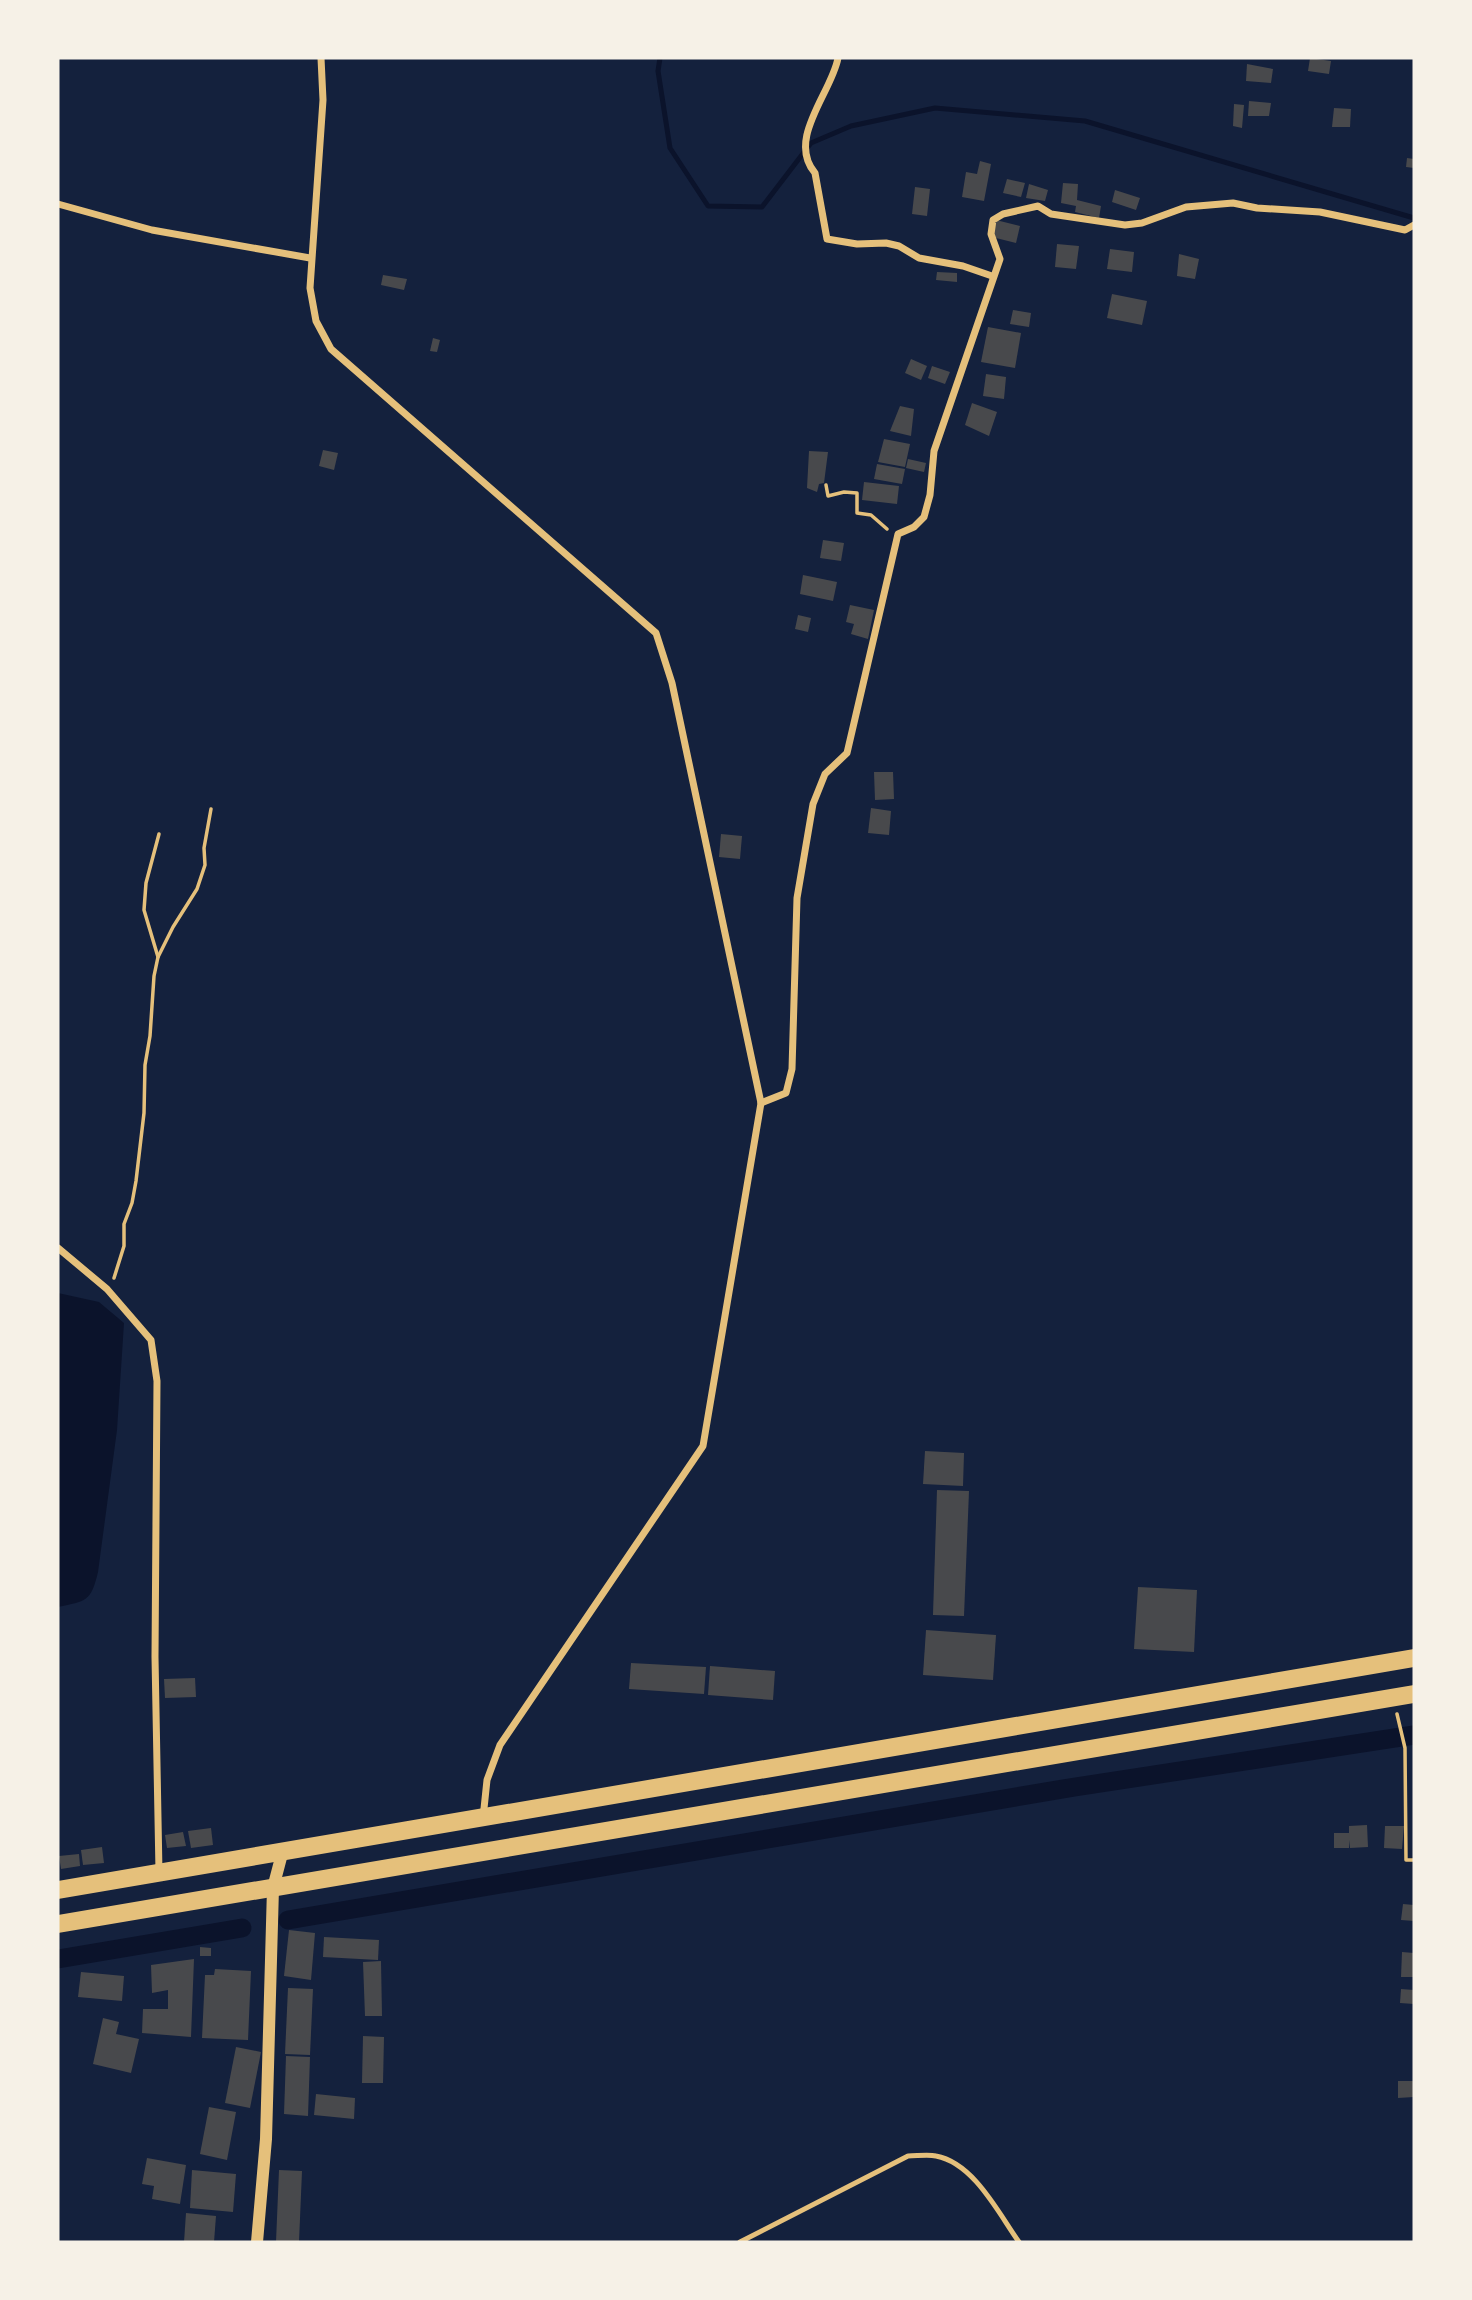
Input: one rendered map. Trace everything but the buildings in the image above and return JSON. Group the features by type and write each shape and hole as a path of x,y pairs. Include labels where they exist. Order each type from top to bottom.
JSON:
{"highway":[{"path":"58,1890 1414,1658"},
{"path":"58,1924 1414,1694"}],"street":[{"path":"321,58 324,100 310,258 310,288 316,321 331,349 656,634 672,683 761,1103 703,1446 500,1745 488,1780 482,1819"},
{"path":"838,58 835,72 810,127 805,151 808,165 815,173 827,239 899,246 919,258 963,266 992,276"},
{"path":"761,1103 786,1093 792,1069 797,898 813,804 825,774 847,753 897,537 924,517 934,451 1000,259 991,234 993,219 1038,206 1051,214 1107,225 1142,223 1186,207 1216,202 1320,212 1405,230 1414,225"},
{"path":"58,204 152,230 310,258"},
{"path":"58,1248 107,1289 151,1340 157,1381 155,1657 159,1872"},
{"path":"257,2242 266,2139 274,1888 283,1850"}],"lane":[{"path":"740,2242 908,2157 936,2156 958,2165 980,2187 1020,2242"}],"path":[{"path":"826,485 828,496 857,493 857,513 871,515 897,537"},
{"path":"107,1289 116,1275 124,1246 124,1224 132,1203 144,1113 145,1065 158,957 197,889 205,865 204,848 211,808"},
{"path":"158,957 144,910 146,883 159,834"},
{"path":"1398,1718 1405,1748 1406,1860 1414,1860"}],"water":[{"path":"58,1293 99,1302 124,1323 117,1430 98,1572 90,1595 81,1601 58,1607"}],"waterway":[{"path":"660,58 658,71 670,148 708,206 762,207 811,143 851,126 935,108 1085,121 1414,218"},
{"path":"288,1920 1075,1787 1414,1735"},
{"path":"58,1959 242,1928"}]}
